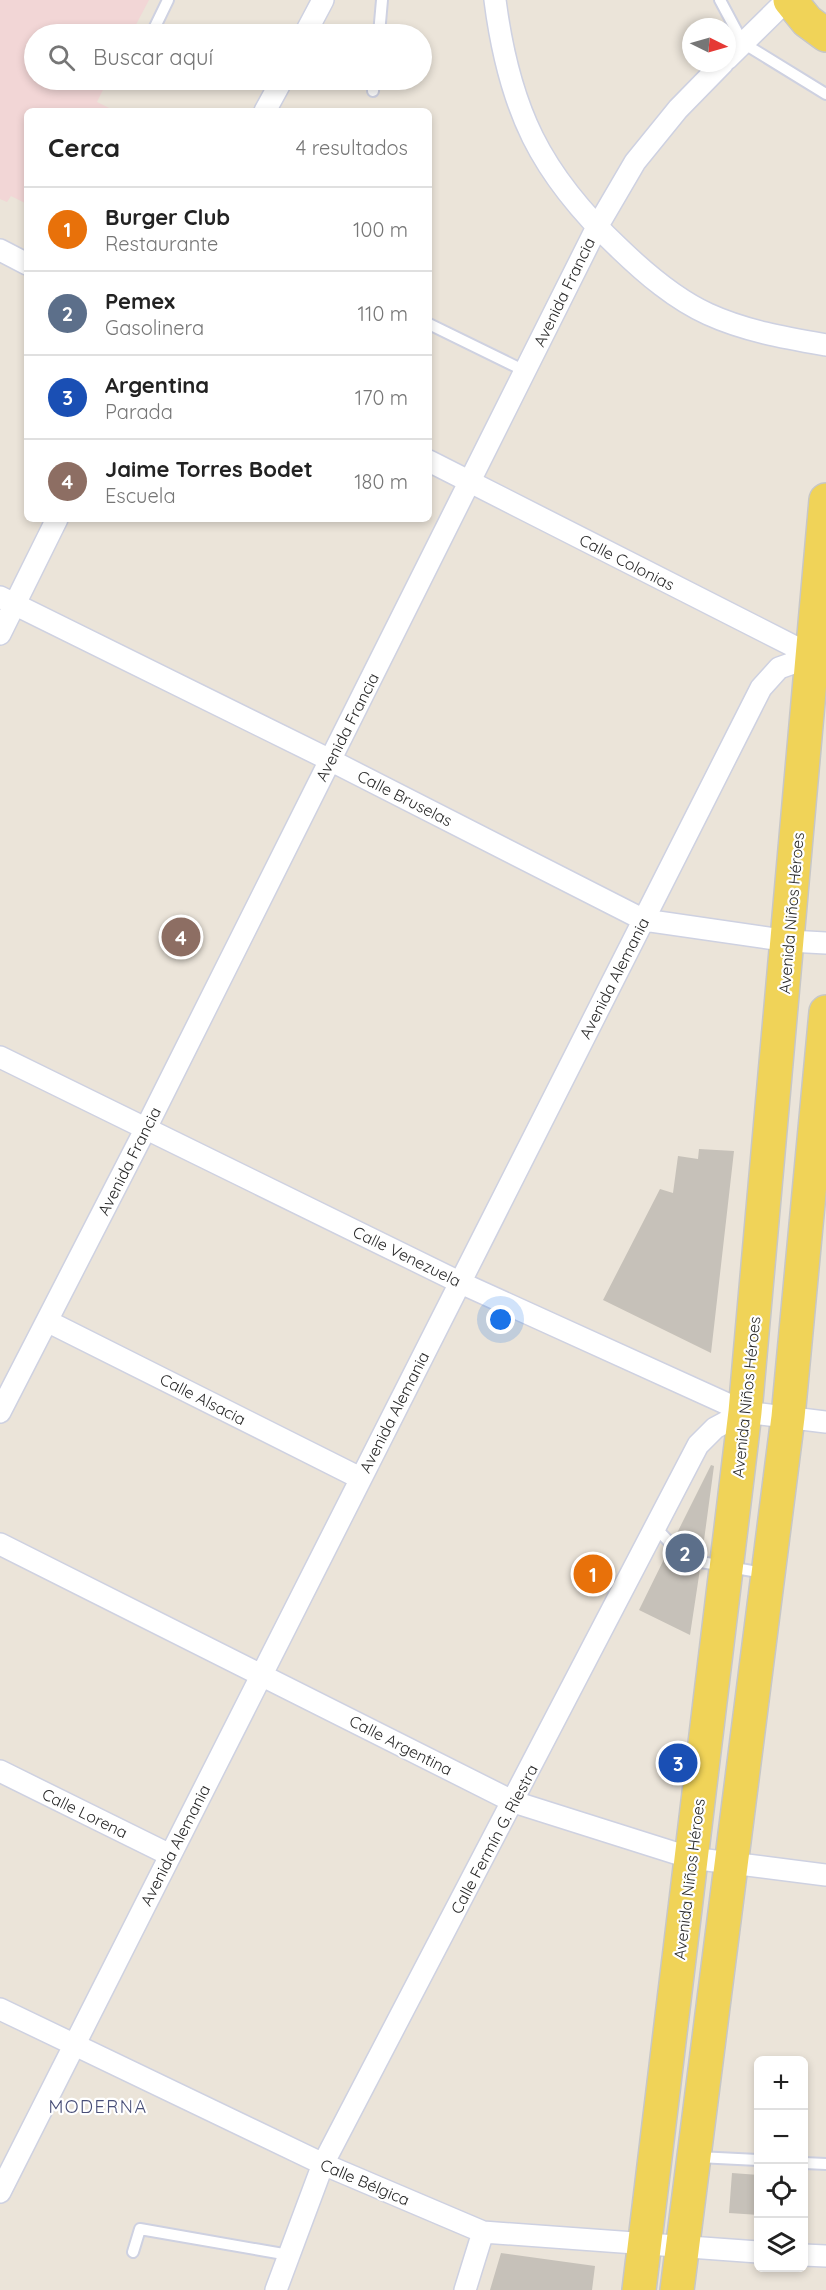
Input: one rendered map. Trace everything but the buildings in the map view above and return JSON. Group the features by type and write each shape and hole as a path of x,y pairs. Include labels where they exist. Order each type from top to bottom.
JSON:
{"main road":[{"path":"788,0 807,21 826,35"},
{"name":"Avenida Niños Héroes","path":"639,2290 691,1858 714,1564 746,1412 789,941 819,657 826,500"},
{"path":"677,2290 788,1417 826,1012"}],"street":[{"path":"310,24 323,0"},
{"path":"495,0 500,40 513,94 535,145 560,186 597,227 667,290 706,313 732,324 783,338 826,345"},
{"path":"736,50 788,0"},
{"name":"Avenida Francia","path":"0,1412 146,1128 597,227 634,162 678,108 714,72"},
{"path":"267,108 277,90"},
{"path":"0,250 24,262"},
{"name":"Calle Colonias","path":"432,462 819,657"},
{"path":"0,634 7,601 55,522"},
{"name":"Calle Bruselas","path":"7,601 330,760 644,920 789,941 826,943"},
{"name":"Avenida Alemania","path":"0,2192 761,688 779,668 819,657"},
{"name":"Calle Venezuela","path":"0,1057 461,1283 746,1412 826,1422"},
{"name":"Calle Alsacia","path":"47,1321 360,1478"},
{"name":"Calle Fermín G. Riestra","path":"276,2290 322,2164 514,1802 698,1445 715,1428 746,1412"},
{"name":"Calle Argentina","path":"0,1544 514,1802 691,1858 826,1875"},
{"name":"Calle Lorena","path":"0,1771 170,1855"},
{"name":"Calle Bélgica","path":"0,2009 322,2164 483,2232 754,2252"},
{"path":"465,2290 483,2232"},
{"path":"808,2255 826,2256"}],"lane":[{"path":"156,24 168,0"},
{"path":"380,24 382,0"},
{"path":"720,0 743,43 826,94"},
{"path":"432,325 525,371"},
{"path":"656,1528 672,1545"},
{"path":"714,1564 767,1573"},
{"path":"695,2157 754,2160"},
{"path":"808,2163 826,2164"},
{"path":"133,2252 141,2229 289,2255"}],"shaded area":[{"path":"0,0 149,0 136,24 24,24 24,90 103,90 97,102 109,108 24,108 24,202 11,196 7,202 0,199"}],"place":[{"name":"Jaime Torres Bodet","path":"181,937"},
{"name":"Pemex","path":"685,1553"},
{"name":"Burger Club","path":"593,1574"},
{"name":"Argentina","path":"678,1763"}],"district":[{"name":"MODERNA","path":"98,2106"}]}
